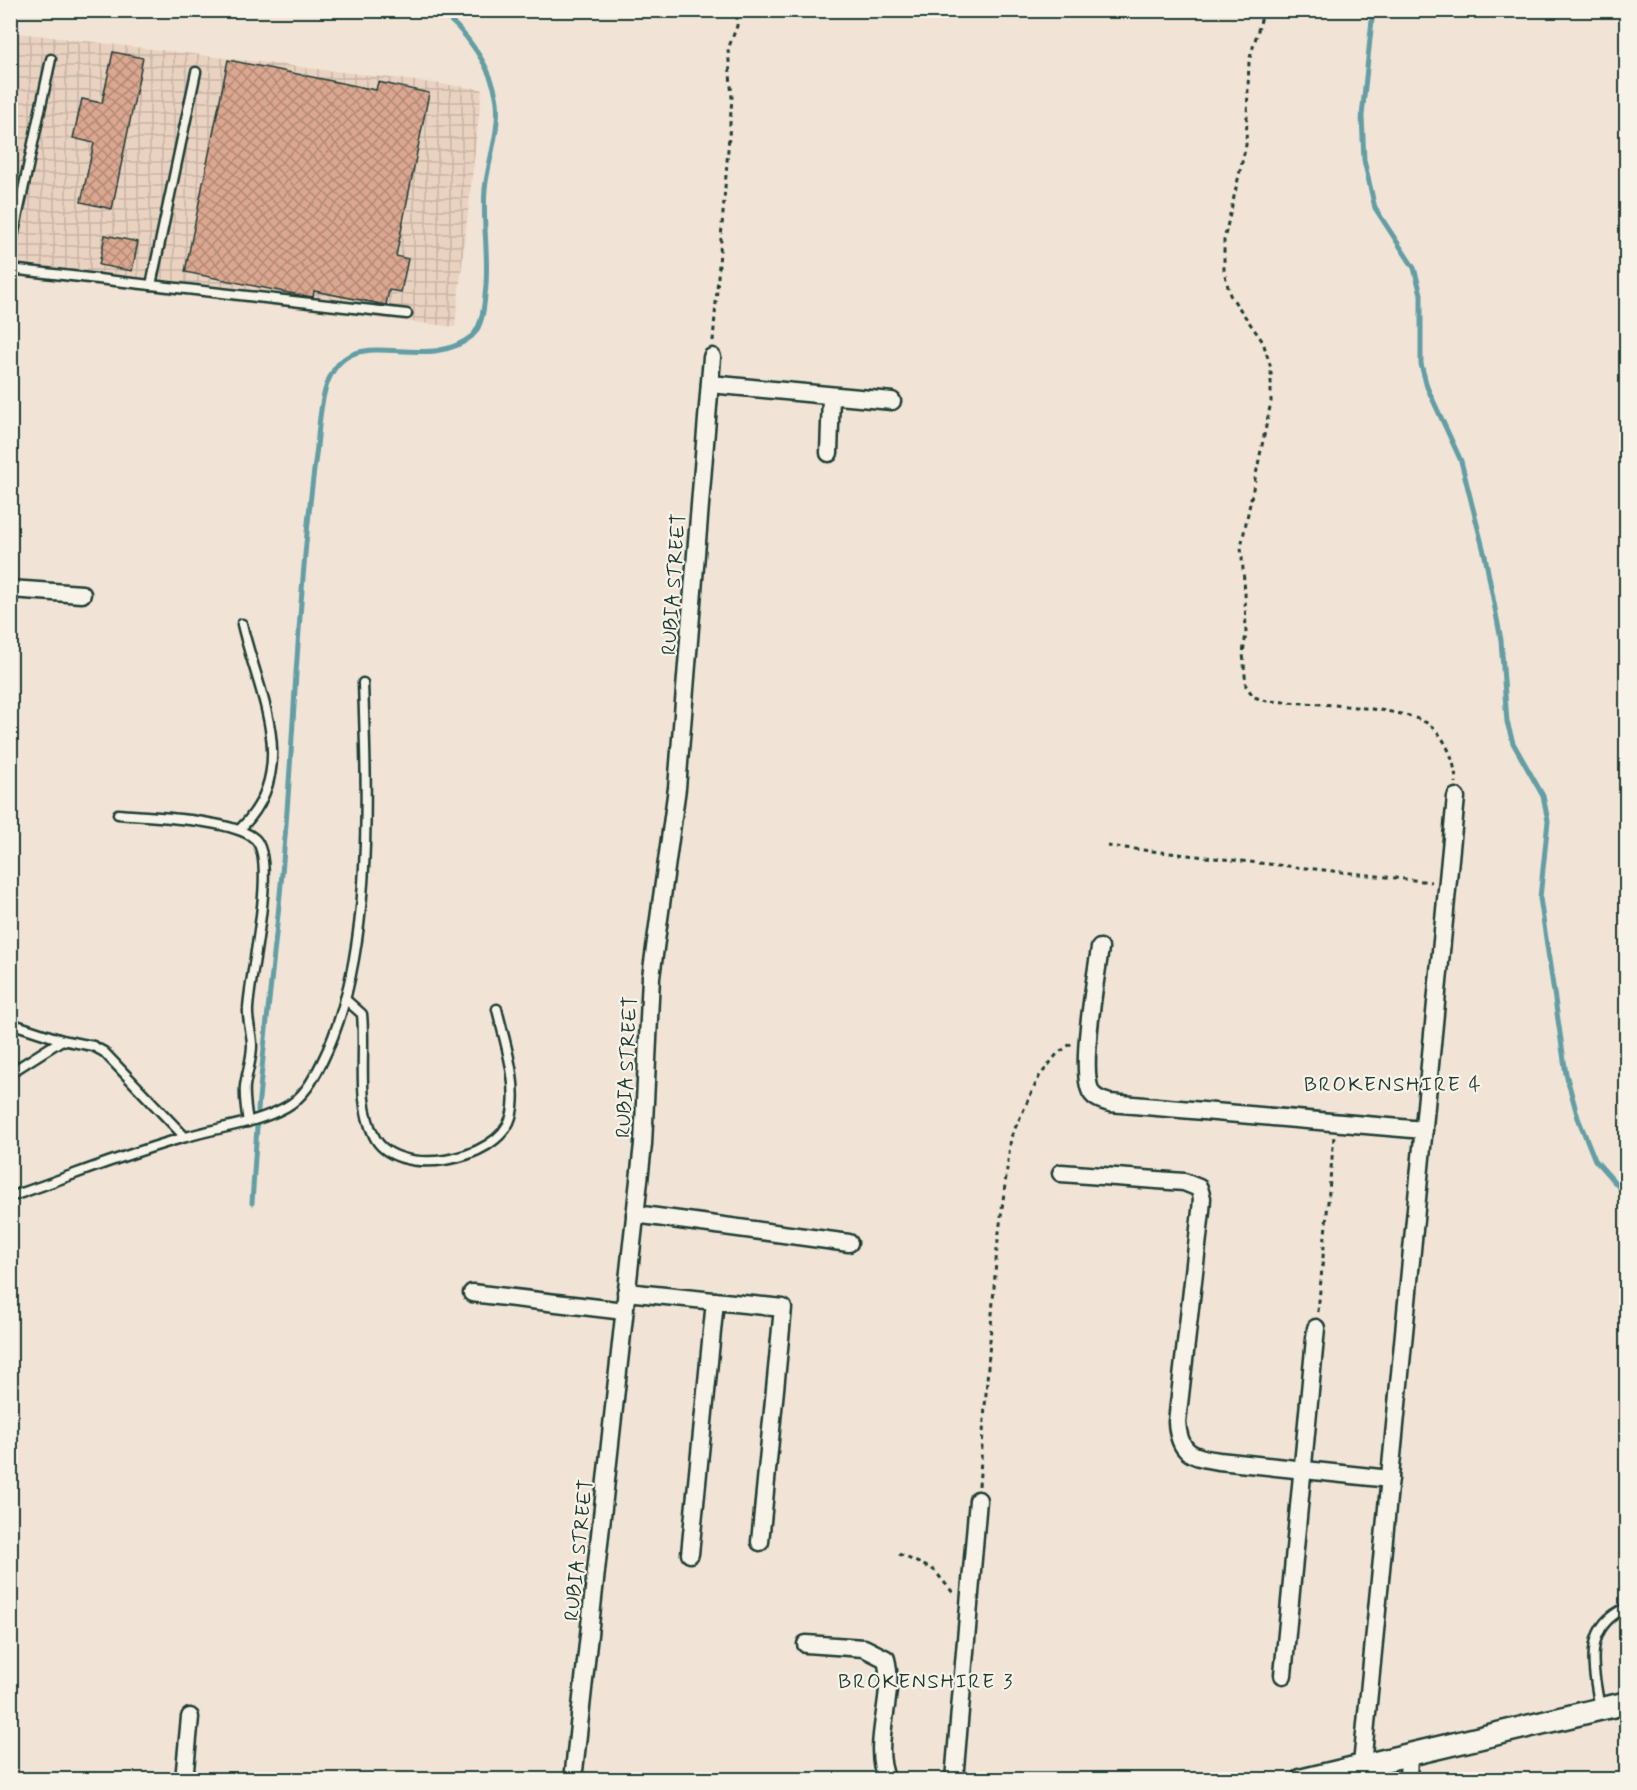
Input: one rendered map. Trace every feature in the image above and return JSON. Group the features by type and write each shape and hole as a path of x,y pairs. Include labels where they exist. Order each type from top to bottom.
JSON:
{"street":[{"name":"RUBIA STREET","path":"573,1779 647,1093 651,977 677,788 712,357"},
{"path":"710,384 892,401"},
{"path":"829,453 831,396"},
{"path":"10,589 82,594"},
{"path":"1362,1765 1456,796"},
{"path":"1100,948 1090,1030 1087,1081 1092,1094 1099,1100 1110,1103 1424,1130"},
{"path":"1061,1173 1184,1182 1199,1188 1202,1198 1201,1211 1177,1422 1178,1439 1187,1451 1199,1458 1390,1479"},
{"path":"635,1214 849,1243"},
{"path":"626,1292 783,1308 760,1542"},
{"path":"472,1293 624,1311"},
{"path":"690,1554 715,1301"},
{"path":"1282,1675 1316,1328"},
{"path":"954,1779 978,1500"},
{"path":"806,1644 864,1648 886,1659 888,1683 882,1761 887,1779"},
{"path":"1302,1779 1626,1703"},
{"path":"184,1779 190,1717"},
{"path":"1408,1779 1409,1754"}],"lane":[{"path":"10,251 51,58"},
{"path":"152,285 196,72"},
{"path":"10,269 407,314"},
{"path":"240,829 262,804 269,783 273,752 271,720 251,664 242,624"},
{"path":"10,1197 185,1137 248,1122 287,1107 311,1084 335,1036 345,999 358,930 366,808 363,683"},
{"path":"118,814 240,829 256,840 262,854 258,944 248,1011 252,1045 245,1088 248,1122"},
{"path":"345,999 362,1014 367,1117 370,1128 374,1138 387,1152 402,1159 433,1160 471,1154 496,1142 511,1117 513,1081 497,1009"},
{"path":"10,1023 62,1040 93,1046 104,1052 185,1137"},
{"path":"10,1073 62,1040"},
{"path":"1600,1709 1593,1651 1597,1634 1608,1618 1626,1608"}],"path":[{"path":"712,357 732,98 728,49 737,27 737,10"},
{"path":"1264,10 1249,61 1246,145 1224,240 1224,271 1230,295 1263,342 1271,368 1271,402 1241,547 1245,592 1246,634 1243,653 1246,686 1254,697 1267,701 1391,713 1415,718 1430,725 1450,754 1456,777 1456,796"},
{"path":"1107,846 1448,884"},
{"path":"978,1500 997,1248 1011,1137 1025,1103 1045,1069 1057,1054 1090,1030"},
{"path":"1316,1328 1336,1123"},
{"path":"898,1554 934,1570 949,1584 968,1618"}],"shaded area":[{"path":"11,32 482,89 455,327 11,276"}],"building":[{"path":"113,52 143,58 112,209 81,202 94,143 73,138 82,99 102,103"},
{"path":"228,60 376,90 378,82 429,93 396,256 408,259 401,292 389,290 386,305 314,291 313,297 299,295 185,272"},
{"path":"105,235 138,242 132,271 99,265"}],"waterway":[{"path":"258,1110 284,848 307,537 319,421 326,387 337,366 351,355 369,350 431,351 452,347 472,336 483,311 487,269 485,189 495,135 497,102 490,76 476,50 458,27 437,10"},
{"path":"1373,10 1362,116 1364,160 1375,208 1414,268 1421,294 1421,364 1427,387 1461,461 1485,556 1501,640 1507,722 1513,743 1543,796 1548,821 1540,898 1566,1074 1578,1118 1595,1160 1626,1195"},
{"path":"252,1203 257,1127"}],"district":[{"name":"BROKENSHIRE 4","path":"1393,1084"},
{"name":"BROKENSHIRE 3","path":"926,1681"}]}
